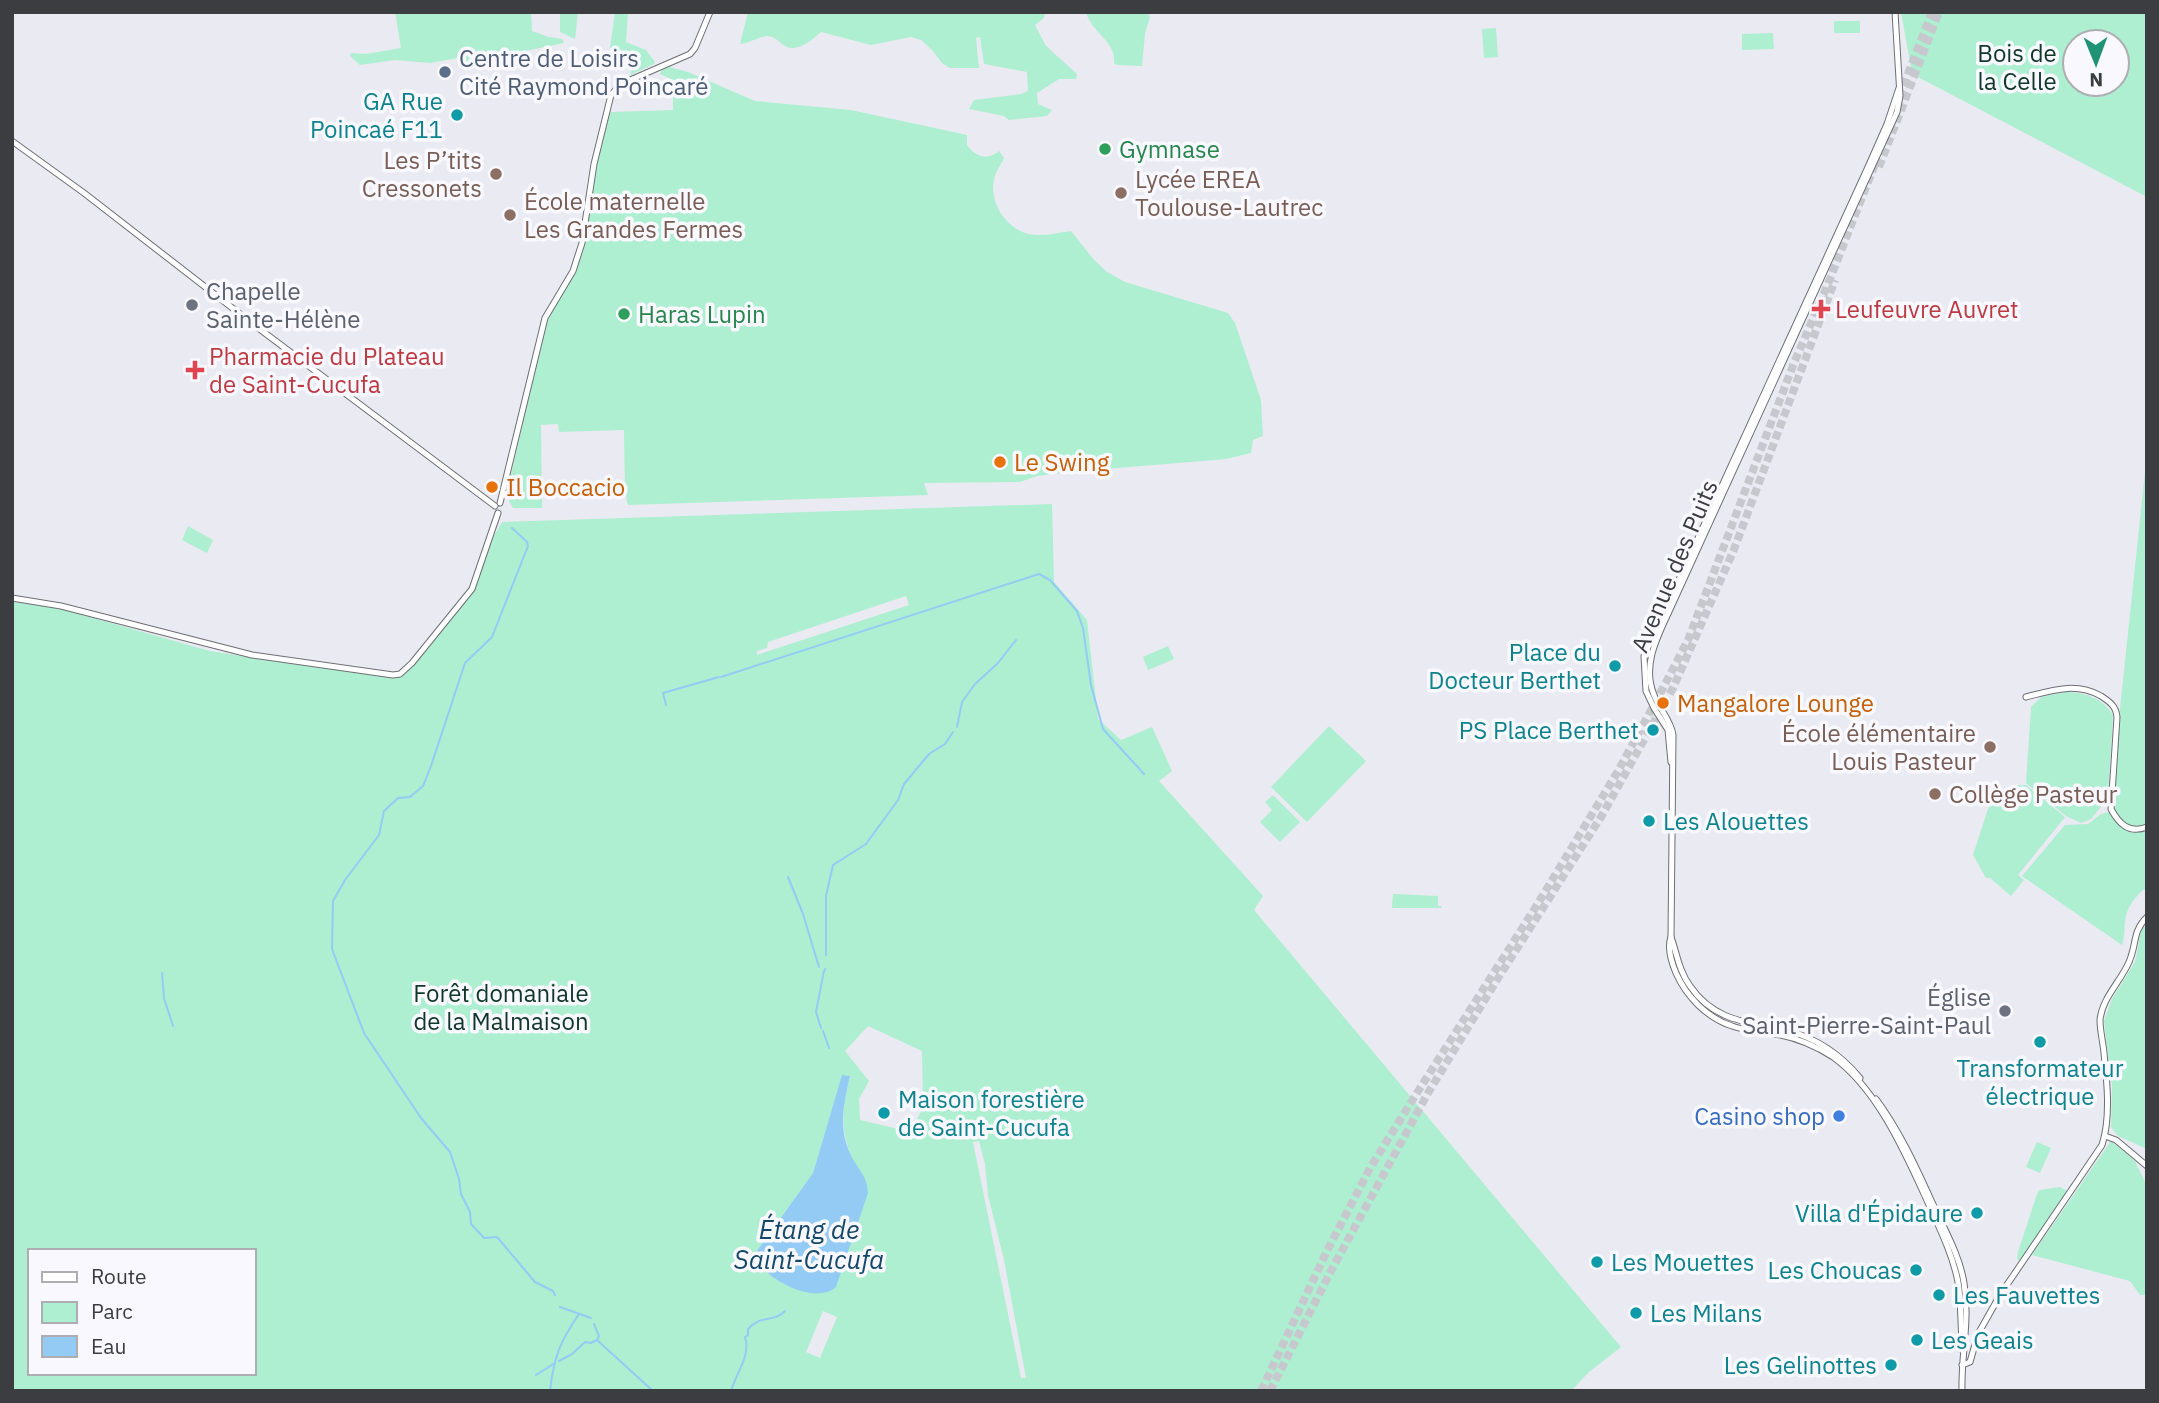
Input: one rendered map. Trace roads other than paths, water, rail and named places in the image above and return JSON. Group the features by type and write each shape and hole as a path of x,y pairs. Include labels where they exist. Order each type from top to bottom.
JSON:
{"street":[{"path":"12,598 61,606 252,655 400,674 472,589 498,507 545,318 573,271 582,243 594,164 610,98 615,88 690,54 710,12"},
{"name":"Avenue des Puits","path":"1895,12 1900,96 1897,112 1644,656 1644,674 1648,696 1668,730 1672,768 1671,937 1676,959 1688,984 1707,1005 1737,1021 1789,1031 1825,1046 1848,1064 1883,1108 1930,1195 1959,1264 1966,1305 1962,1391"},
{"path":"12,141 505,510"},
{"path":"2026,697 2055,689 2080,688 2111,703 2116,709 2117,717 2111,809 2120,823 2127,828 2137,830 2147,827"},
{"path":"1962,1365 1970,1362 1978,1334 2000,1295 2102,1145 2105,1136 2107,1087 2100,1020 2108,998 2127,966 2137,929 2147,917"},
{"path":"2105,1136 2116,1140 2147,1167"}],"water":[{"name":"Étang de Saint-Cucufa","path":"842,1075 850,1076 844,1105 844,1134 850,1153 864,1176 868,1193 836,1287 827,1292 803,1292 778,1281 759,1264 754,1255 813,1173"}],"waterway":[{"path":"512,528 528,546 492,637 465,663 423,786 410,797 398,798 384,811 379,835 345,880 333,901 332,949 364,1033 421,1118 450,1152 461,1194 470,1212 471,1224 484,1238 497,1237 535,1282 553,1291 555,1295"},
{"path":"721,677 1039,574 1050,580 1077,611 1083,628 1091,685 1103,729 1144,774"},
{"path":"957,727 962,702 1016,640"},
{"path":"666,705 663,693 719,677"},
{"path":"826,955 826,896 833,865 866,844 898,800 904,784 929,754 945,744 953,732"},
{"path":"788,877 803,914 819,967"},
{"path":"823,974 825,969"},
{"path":"162,973 164,998 173,1026"},
{"path":"821,1028 816,1012 823,976"},
{"path":"823,1031 829,1048"},
{"path":"560,1307 591,1318"},
{"path":"731,1391 745,1358 745,1337 748,1335 748,1329 753,1324 781,1315 785,1311"},
{"path":"550,1391 559,1350 579,1314"},
{"path":"594,1324 599,1336 597,1340 653,1391"},
{"path":"559,1361 585,1342 597,1340"},
{"path":"536,1375 555,1363"}],"tunnel":[{"path":"1899,97 1932,12"},
{"path":"1879,167 1939,12"},
{"path":"1261,1391 1326,1253 1370,1168 1537,905 1618,771 1688,640 1794,363 1877,159"},
{"path":"1270,1391 1332,1269 1428,1093 1601,817 1673,688 1733,552 1835,280"}],"place":[{"name":"Centre de Loisirs Cité Raymond Poincaré","path":"445,72"},
{"name":"GA Rue Poincaé F11","path":"457,115"},
{"name":"Gymnase","path":"1105,149"},
{"name":"Les P’tits Cressonets","path":"496,174"},
{"name":"Lycée EREA Toulouse-Lautrec","path":"1121,193"},
{"name":"École maternelle Les Grandes Fermes","path":"510,215"},
{"name":"Chapelle Sainte-Hélène","path":"192,305"},
{"name":"Leufeuvre Auvret","path":"1821,309"},
{"name":"Haras Lupin","path":"624,314"},
{"name":"Pharmacie du Plateau de Saint-Cucufa","path":"195,370"},
{"name":"Le Swing","path":"1000,462"},
{"name":"Il Boccacio","path":"492,487"},
{"name":"Place du Docteur Berthet","path":"1615,666"},
{"name":"Mangalore Lounge","path":"1663,703"},
{"name":"PS Place Berthet","path":"1653,730"},
{"name":"École élémentaire Louis Pasteur","path":"1990,747"},
{"name":"Collège Pasteur","path":"1935,794"},
{"name":"Les Alouettes","path":"1649,821"},
{"name":"Église Saint-Pierre-Saint-Paul","path":"2005,1011"},
{"name":"Transformateur électrique","path":"2040,1042"},
{"name":"Maison forestière de Saint-Cucufa","path":"884,1113"},
{"name":"Casino shop","path":"1839,1116"},
{"name":"Villa d'Épidaure","path":"1977,1213"},
{"name":"Les Mouettes","path":"1597,1262"},
{"name":"Les Choucas","path":"1916,1270"},
{"name":"Les Fauvettes","path":"1939,1295"},
{"name":"Les Milans","path":"1636,1313"},
{"name":"Les Geais","path":"1917,1340"},
{"name":"Les Gelinottes","path":"1891,1365"}],"park label":[{"name":"Bois de la Celle","path":"2017,67"},
{"name":"Forêt domaniale de la Malmaison","path":"501,1007"}]}
